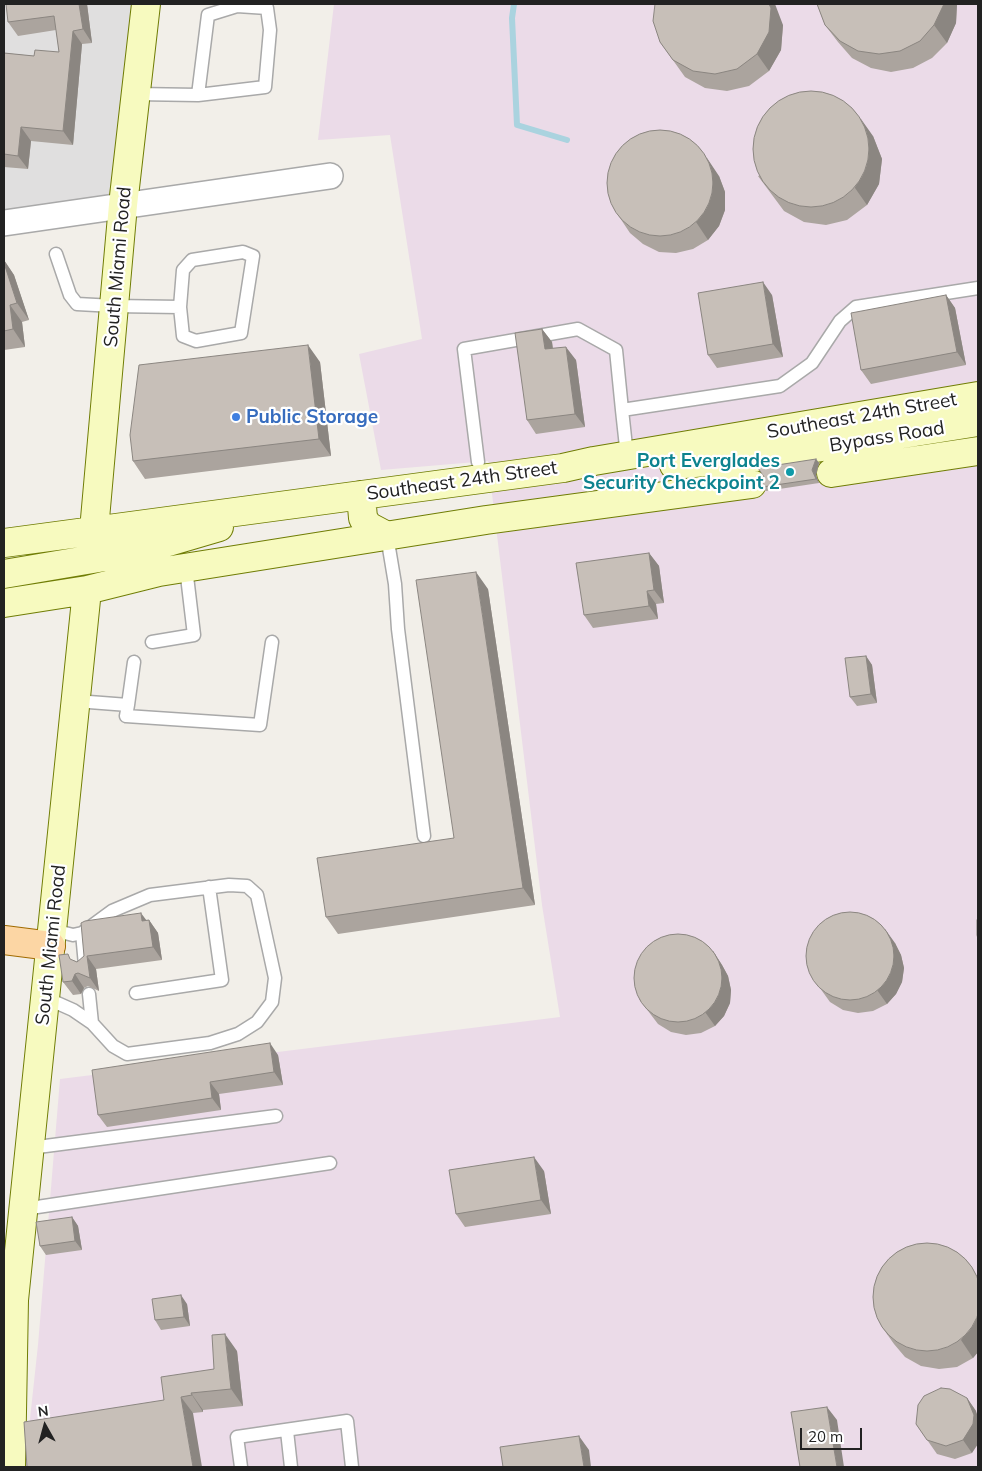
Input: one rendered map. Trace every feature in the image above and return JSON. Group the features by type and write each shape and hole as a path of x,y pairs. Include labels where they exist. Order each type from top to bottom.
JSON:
{"main road":[{"path":"4,940 52,938"}],"street":[{"name":"South Miami Road","path":"94,530 123,206 146,4"},
{"path":"4,223 330,176"},
{"name":"Southeast 24th Street","path":"842,452 978,396"},
{"name":"Bypass Road","path":"563,468 635,469 766,456 842,452 978,422"},
{"name":"Southeast 24th Street","path":"4,544 94,530 563,468 626,445 842,452 978,451"},
{"name":"Bypass Road","path":"486,520 766,456"},
{"path":"4,603 87,590 159,572 486,520 752,484"},
{"path":"361,495 363,518 368,526 387,536"},
{"path":"4,574 134,552 302,503"},
{"name":"South Miami Road","path":"11,1467 14,1300 87,590"},
{"name":"South Miami Road","path":"4,1326 14,1300"}],"lane":[{"path":"136,94 198,95 265,87 270,30 267,8 237,6 208,15 198,95"},
{"path":"243,252 253,256 241,333 196,342 183,336 180,307 183,270 192,260 243,252"},
{"path":"56,254 70,295 77,304 180,307"},
{"path":"622,410 780,386 812,364 840,321 856,307 978,288"},
{"path":"478,462 463,352 467,348 578,329 616,350 626,445"},
{"path":"387,536 395,584 398,629 424,836"},
{"path":"152,642 194,635 186,568"},
{"path":"134,662 126,716 260,725 272,642"},
{"path":"76,702 128,705"},
{"path":"46,998 73,1010 92,1023 113,1046 127,1054 210,1043 238,1034 257,1022 272,1002 275,978 257,896 247,886 229,884 150,895 112,911 82,933 52,938"},
{"path":"136,993 222,980 208,887"},
{"path":"82,933 86,967"},
{"path":"89,994 92,1023"},
{"path":"30,1148 69,1145 276,1116"},
{"path":"24,1209 330,1162"},
{"path":"241,1467 237,1437 347,1421 352,1467"},
{"path":"287,1430 292,1467"}],"shaded area":[{"path":"4,4 143,4 119,202 4,217"},
{"path":"334,4 978,4 978,1467 26,1467 60,1079 560,1017 542,905 488,461 381,470 359,354 422,339 390,135 318,140"}],"building":[{"path":"6,4 79,4 83,29 73,31 63,131 21,127 18,156 4,154 4,53 34,56 35,50 59,52 54,16 8,22"},
{"path":"655,4 769,4 771,8 769,32 757,54 737,69 715,74 693,71 673,60 660,42 653,21"},
{"path":"817,4 944,4 934,25 920,41 900,51 879,54 858,51 840,41 825,25"},
{"path":"811,91 833,95 852,108 865,127 869,149 865,171 852,190 833,203 811,207 789,203 770,190 757,171 753,149 757,127 770,108 789,95"},
{"path":"660,130 680,134 697,146 709,163 713,183 709,203 697,220 680,232 660,236 640,232 623,220 611,203 607,183 611,163 623,146 640,134"},
{"path":"4,263 17,303 10,305 13,329 4,331"},
{"path":"763,282 773,344 708,355 698,293"},
{"path":"946,295 957,352 861,370 851,313"},
{"path":"542,329 545,349 566,347 575,414 527,420 515,333"},
{"name":"Public Storage","path":"308,345 319,439 133,461 130,435 139,365"},
{"path":"816,459 812,470 816,479 762,487 764,477 758,468"},
{"path":"649,553 654,590 647,591 649,606 584,615 576,563"},
{"path":"476,572 523,888 326,917 317,858 454,838 416,580"},
{"path":"866,656 871,694 850,697 845,658"},
{"path":"850,912 867,916 881,925 890,939 894,956 890,973 881,987 867,996 850,1000 833,996 819,987 810,973 806,956 810,939 819,925 833,916"},
{"path":"141,913 142,921 149,920 153,947 87,956 90,978 78,973 75,974 72,981 63,982 59,955 68,954 70,959 77,962 84,956 81,923"},
{"path":"978,918 978,939 977,920"},
{"path":"678,934 695,938 709,947 718,961 722,978 718,995 709,1009 695,1018 678,1022 661,1018 647,1009 638,995 634,978 638,961 647,947 661,938"},
{"path":"270,1043 274,1072 210,1082 212,1098 98,1115 92,1070"},
{"path":"534,1157 541,1200 456,1214 449,1170"},
{"path":"72,1217 75,1241 40,1246 36,1222"},
{"path":"927,1243 948,1247 965,1259 977,1276 981,1297 977,1318 965,1335 948,1347 927,1351 906,1347 889,1335 877,1318 873,1297 877,1276 889,1259 906,1247"},
{"path":"181,1295 184,1317 155,1320 152,1299"},
{"path":"225,1334 231,1389 191,1393 192,1395 181,1397 193,1467 27,1467 24,1422 164,1400 161,1377 214,1369 212,1335"},
{"path":"941,1388 950,1389 967,1398 974,1415 973,1424 963,1440 946,1446 927,1440 916,1424 918,1405 924,1396"},
{"path":"827,1407 837,1467 800,1467 791,1412"},
{"path":"579,1436 584,1467 503,1467 500,1447"}],"waterway":[{"path":"514,4 512,18 517,125 567,140"}],"place":[{"name":"Public Storage","path":"236,417"},
{"name":"Port Everglades Security Checkpoint 2","path":"790,472"}]}
